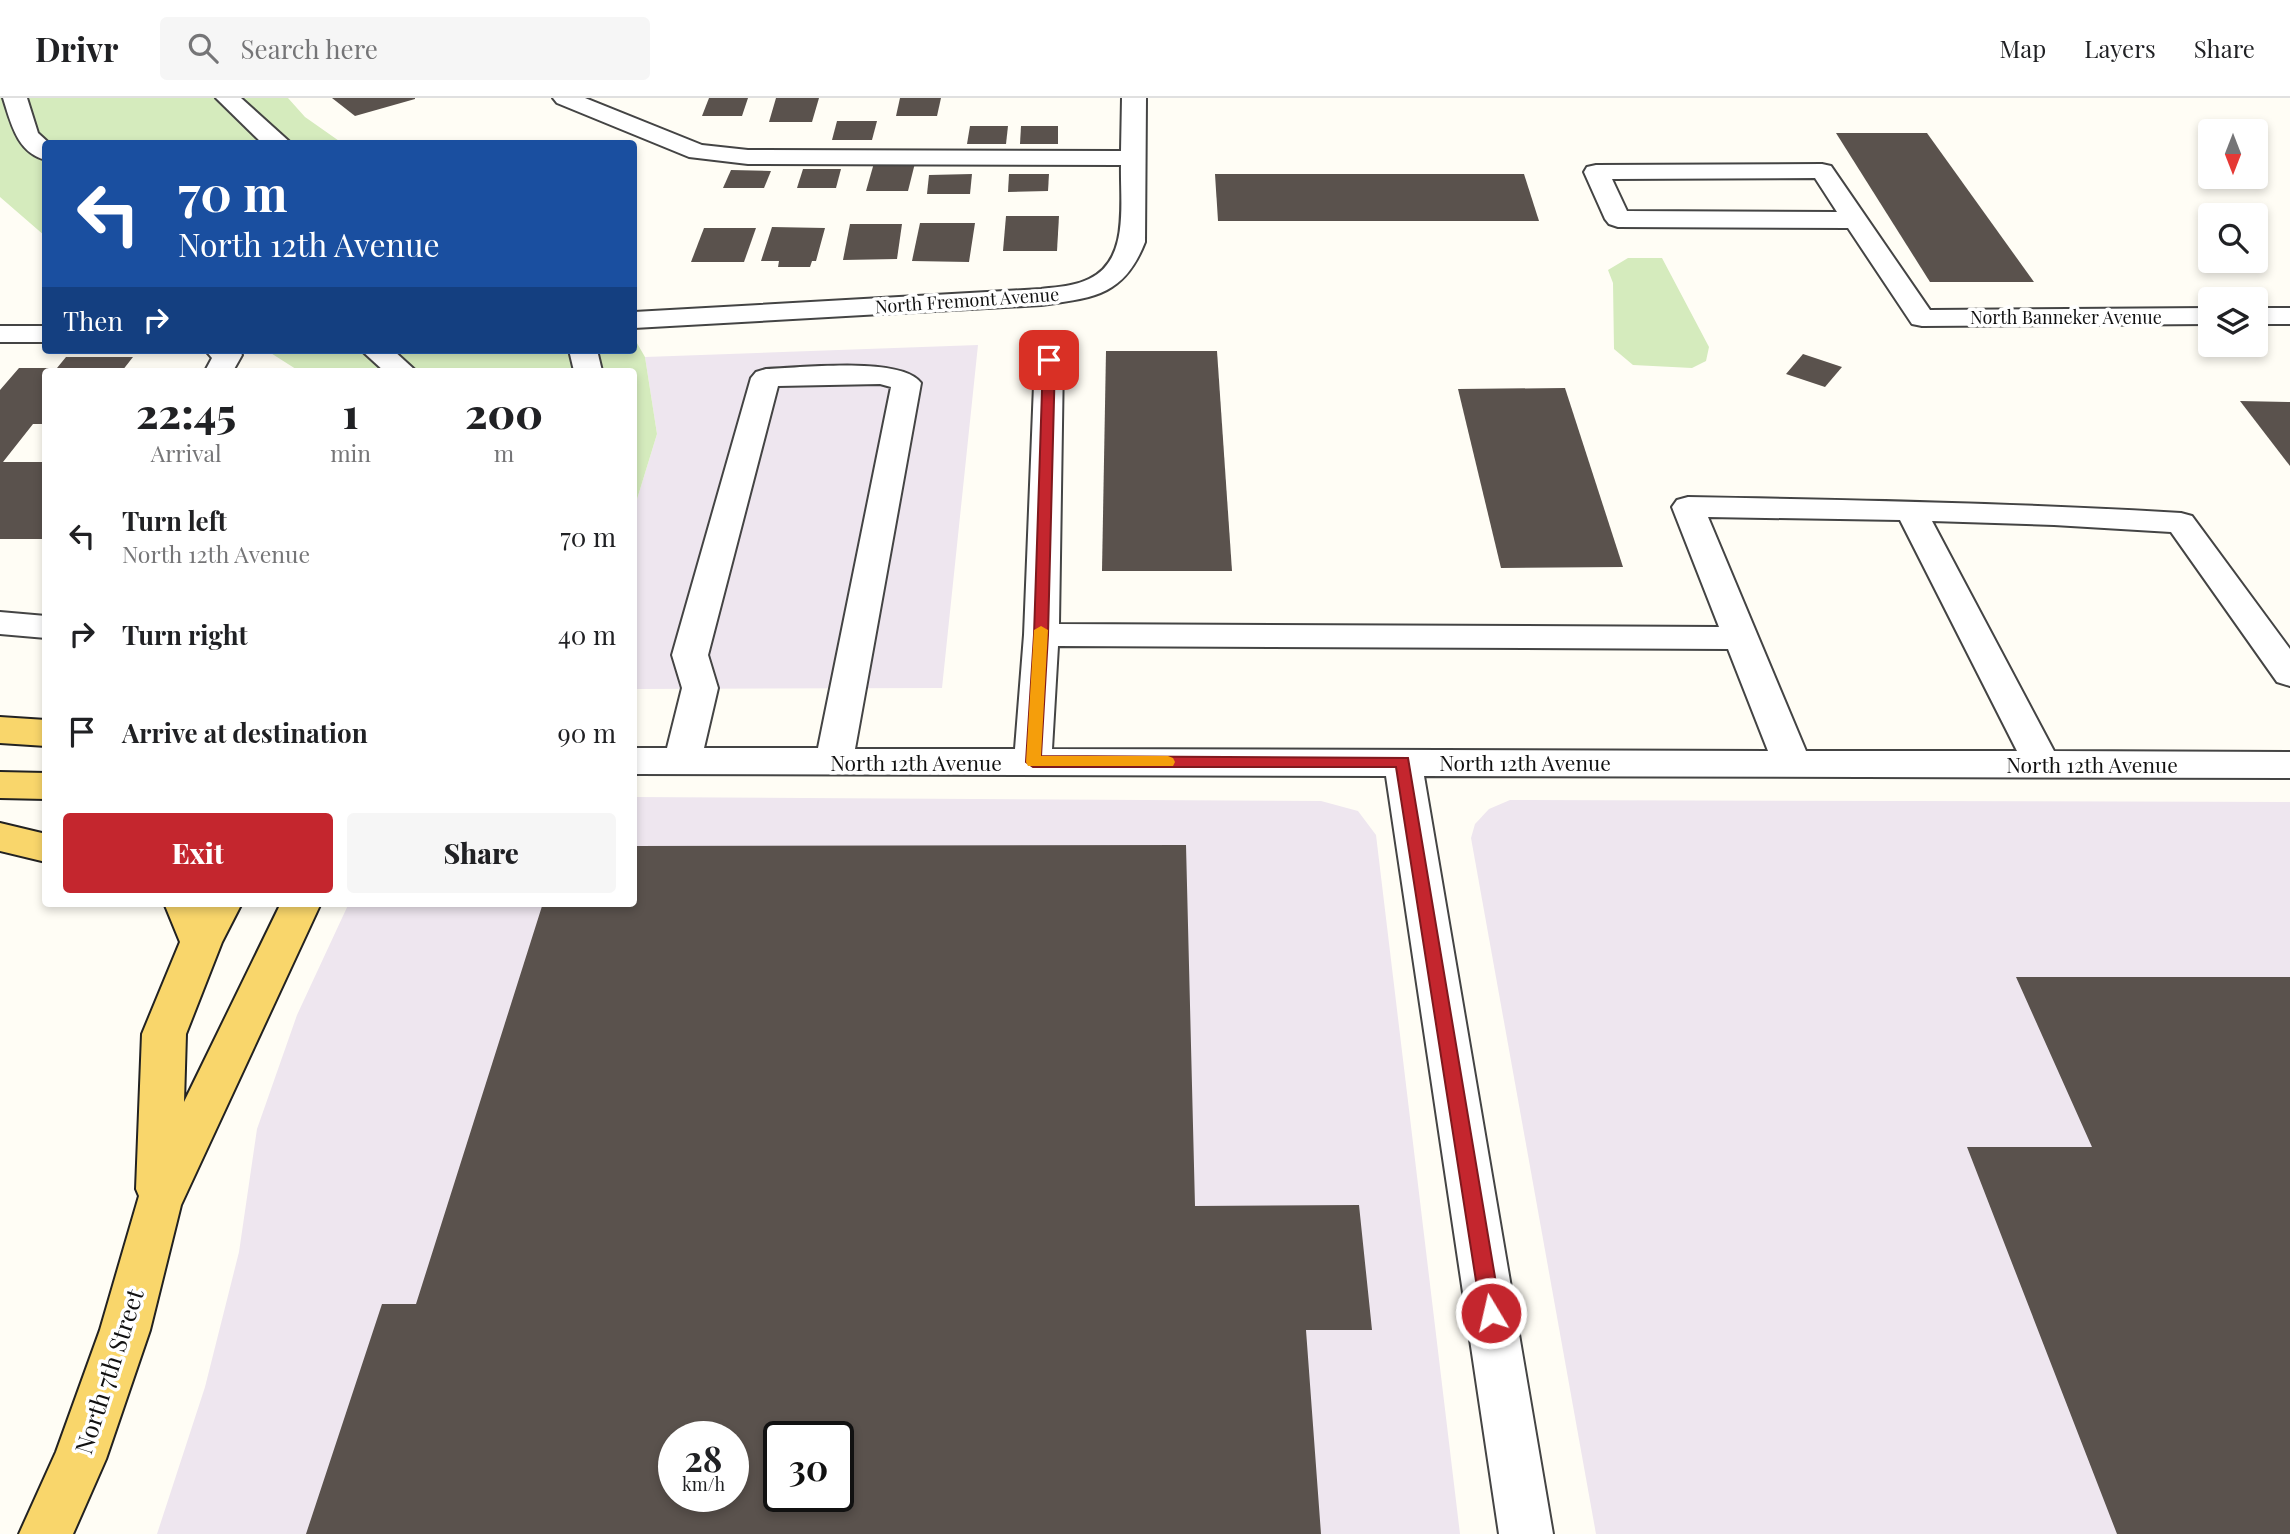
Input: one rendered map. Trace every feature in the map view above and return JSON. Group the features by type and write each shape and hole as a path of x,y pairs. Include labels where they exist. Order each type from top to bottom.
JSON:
{"main road":[{"path":"0,730 42,733"},
{"path":"0,785 42,786"},
{"path":"0,838 42,847"},
{"path":"186,907 201,942"},
{"name":"North 7th Street","path":"158,1205 164,1034 201,942 220,907"},
{"name":"North 7th Street","path":"46,1534 80,1459 125,1330 158,1205 299,907"}],"street":[{"path":"15,98 27,136 42,149"},
{"path":"228,98 262,132 274,140"},
{"path":"565,98 698,152 735,156 1133,158"},
{"name":"North Fremont Avenue","path":"637,320 1041,297 1083,291 1112,280 1126,260 1132,242 1134,98"},
{"path":"1822,171 1855,220 1618,219 1596,172 1822,171"},
{"name":"North Banneker Avenue","path":"1855,220 1922,318 2198,316"},
{"path":"2268,316 2290,316"},
{"path":"0,334 42,334"},
{"path":"380,354 397,368"},
{"path":"1033,762 1041,635 1049,360"},
{"path":"682,762 700,688 690,654 766,379 883,375 906,383 834,762"},
{"path":"1792,763 1688,507 2054,514 2181,523 2290,674"},
{"path":"1910,511 2042,764"},
{"path":"0,623 42,627"},
{"path":"1041,635 1740,638"},
{"name":"North 12th Avenue","path":"637,761 2290,765"},
{"path":"1403,762 1527,1534"}],"shaded area":[{"path":"978,345 942,688 637,689 637,499 657,434 645,357"},
{"path":"637,797 1321,801 1358,811 1376,835 1460,1534 157,1534 205,1387 239,1252 257,1129 297,1015 347,907 637,907"},
{"path":"1510,800 2290,802 2290,1534 1596,1534 1471,838 1475,824 1489,809"}],"green space":[{"path":"0,98 288,98 305,117 338,140 42,140 42,233 0,197"},
{"path":"1628,258 1662,258 1709,347 1706,361 1692,368 1633,365 1614,349 1613,283 1608,270"},
{"path":"637,343 645,357 657,434 637,499 637,368 294,368 272,354 637,354"}],"building":[{"path":"332,98 415,98 415,99 355,116"},
{"path":"709,98 748,98 742,116 702,116"},
{"path":"776,98 819,98 812,122 769,122"},
{"path":"900,98 941,98 937,116 896,116"},
{"path":"837,121 877,121 872,140 832,140"},
{"path":"970,126 1008,126 1006,144 967,144"},
{"path":"1021,126 1058,126 1058,144 1020,144"},
{"path":"1836,133 1927,133 2034,282 1930,282"},
{"path":"874,163 915,163 908,191 866,191"},
{"path":"803,169 841,169 836,188 797,188"},
{"path":"731,170 771,171 764,188 723,188"},
{"path":"972,174 970,194 927,194 929,175"},
{"path":"1009,174 1049,174 1048,191 1008,192"},
{"path":"1215,174 1524,174 1539,221 1218,221"},
{"path":"1006,216 1059,216 1057,251 1003,251"},
{"path":"920,223 975,223 969,262 912,261"},
{"path":"850,224 902,224 897,259 843,260"},
{"path":"772,227 825,228 816,261 812,261 810,267 778,267 779,261 761,261"},
{"path":"704,228 756,228 744,262 691,262"},
{"path":"1106,351 1217,351 1232,571 1102,571"},
{"path":"1803,354 1842,367 1825,387 1786,374"},
{"path":"66,357 133,357 124,368 57,368"},
{"path":"19,368 42,368 42,424 33,424 3,462 42,462 42,539 0,539 0,390"},
{"path":"1565,388 1623,567 1501,568 1458,389"},
{"path":"2240,401 2290,402 2290,466"},
{"path":"1186,845 1195,1206 1359,1205 1372,1330 1306,1330 1321,1534 306,1534 382,1304 416,1304 542,907 637,907 637,846"},
{"path":"2016,977 2290,977 2290,1534 2117,1534 1967,1147 2092,1147"}],"slow traffic":[{"path":"1041,630 1033,762 1168,762"}],"route":[{"path":"1049,360 1041,635 1033,762 1403,762 1491,1313"}]}
